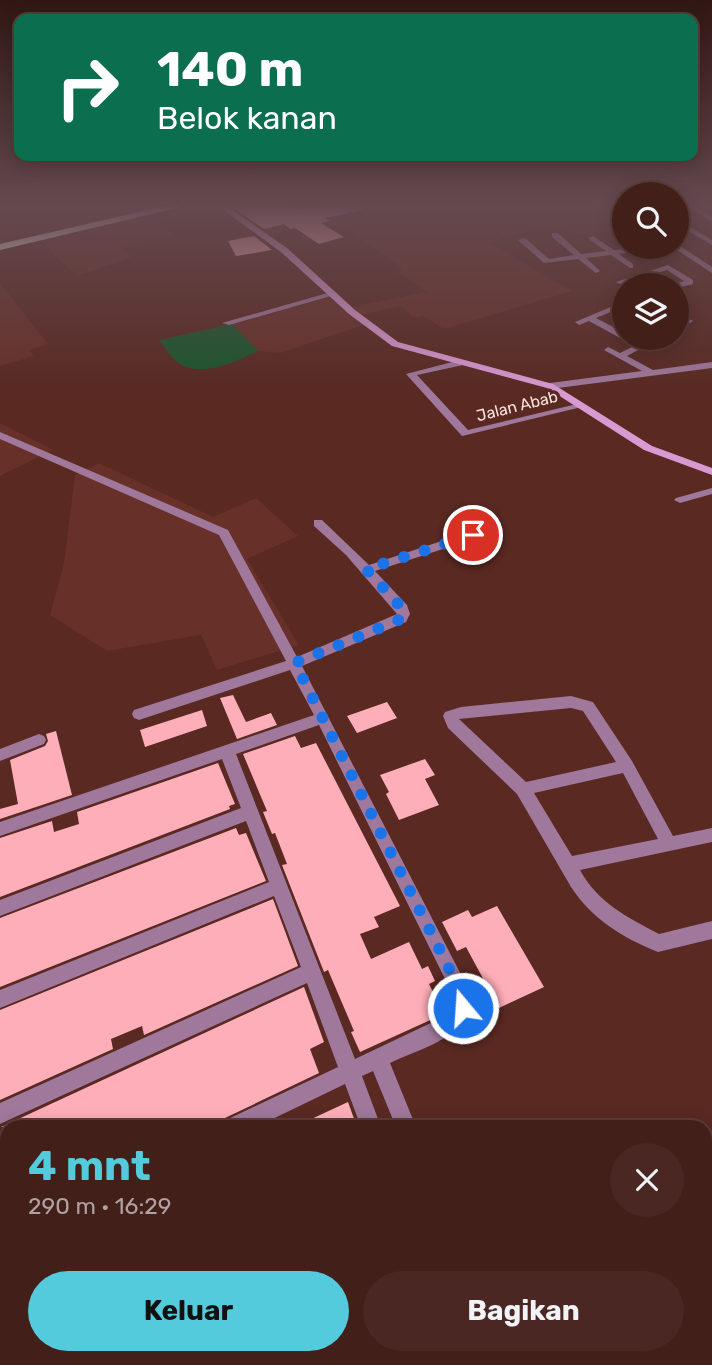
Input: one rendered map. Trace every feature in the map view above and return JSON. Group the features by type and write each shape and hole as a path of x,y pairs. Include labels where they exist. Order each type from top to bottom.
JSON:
{"street":[{"path":"303,267 352,312 396,344 550,386 648,448 712,472"},
{"path":"591,267 596,271"},
{"path":"649,273 668,267 677,273"},
{"path":"226,323 334,294"},
{"path":"579,322 612,308"},
{"path":"590,318 612,330"},
{"path":"608,350 650,372"},
{"path":"622,355 631,350"},
{"name":"Jalan Abab","path":"460,363 411,374 466,434 581,406"},
{"path":"550,386 712,365"},
{"path":"0,435 224,533 295,663 463,996 463,1008 457,1018 248,1120"},
{"path":"680,500 712,491"},
{"path":"139,714 295,663 401,619 404,614 402,608 318,523"},
{"path":"366,569 482,532"},
{"path":"669,844 596,714 579,702 450,716 453,724 523,789 580,887 600,912 658,943 712,930"},
{"path":"0,829 323,718"},
{"path":"0,755 40,740"},
{"path":"227,751 368,1120"},
{"path":"523,789 627,766"},
{"path":"0,908 250,812"},
{"path":"568,864 712,835"},
{"path":"0,999 278,886"},
{"path":"0,1114 312,972"},
{"path":"378,1058 403,1120"}],"shaded area":[{"path":"67,267 104,267 77,276"},
{"path":"400,267 530,267 572,291 444,329 423,316 414,318 401,306 355,316 366,324 280,353 258,351 232,324 333,296 346,308 427,292 399,273"},
{"path":"0,283 48,344 29,350 34,356 0,366"},
{"path":"0,423 53,450 0,476"},
{"path":"99,463 213,517 256,498 298,536 247,559 299,645 217,670 201,635 107,651 50,615 64,563 75,475"}],"green space":[{"path":"232,324 258,351 221,366 200,369 182,365 159,340"}],"building":[{"path":"233,695 246,722 271,713 277,725 237,739 220,698"},
{"path":"387,702 397,718 357,733 347,716"},
{"path":"202,710 207,726 145,747 140,730"},
{"path":"56,731 72,795 0,819 0,809 18,804 10,760 45,746 48,741 46,734"},
{"path":"295,736 301,748 316,743 400,906 374,917 379,927 360,934 371,959 409,942 422,969 428,966 435,981 429,984 439,1004 432,1007 437,1017 360,1052 328,970 324,972 282,865 287,864 263,812 267,811 243,754"},
{"path":"425,759 435,775 425,779 439,805 399,820 380,775"},
{"path":"218,763 235,804 229,806 230,809 0,897 0,838 52,821 54,832 79,824 77,812"},
{"path":"236,828 239,835 246,833 266,881 0,987 0,918"},
{"path":"273,899 298,966 144,1035 142,1026 111,1039 113,1049 0,1100 0,1010"},
{"path":"497,906 544,987 499,1008 466,947 457,951 442,922 468,910 472,917"},
{"path":"304,987 324,1042 310,1049 319,1073 224,1120 16,1120"},
{"path":"348,1102 354,1120 309,1120"}],"route":[{"path":"463,1008 463,996 295,663 401,619 404,614 402,608 366,569 473,535"}]}
